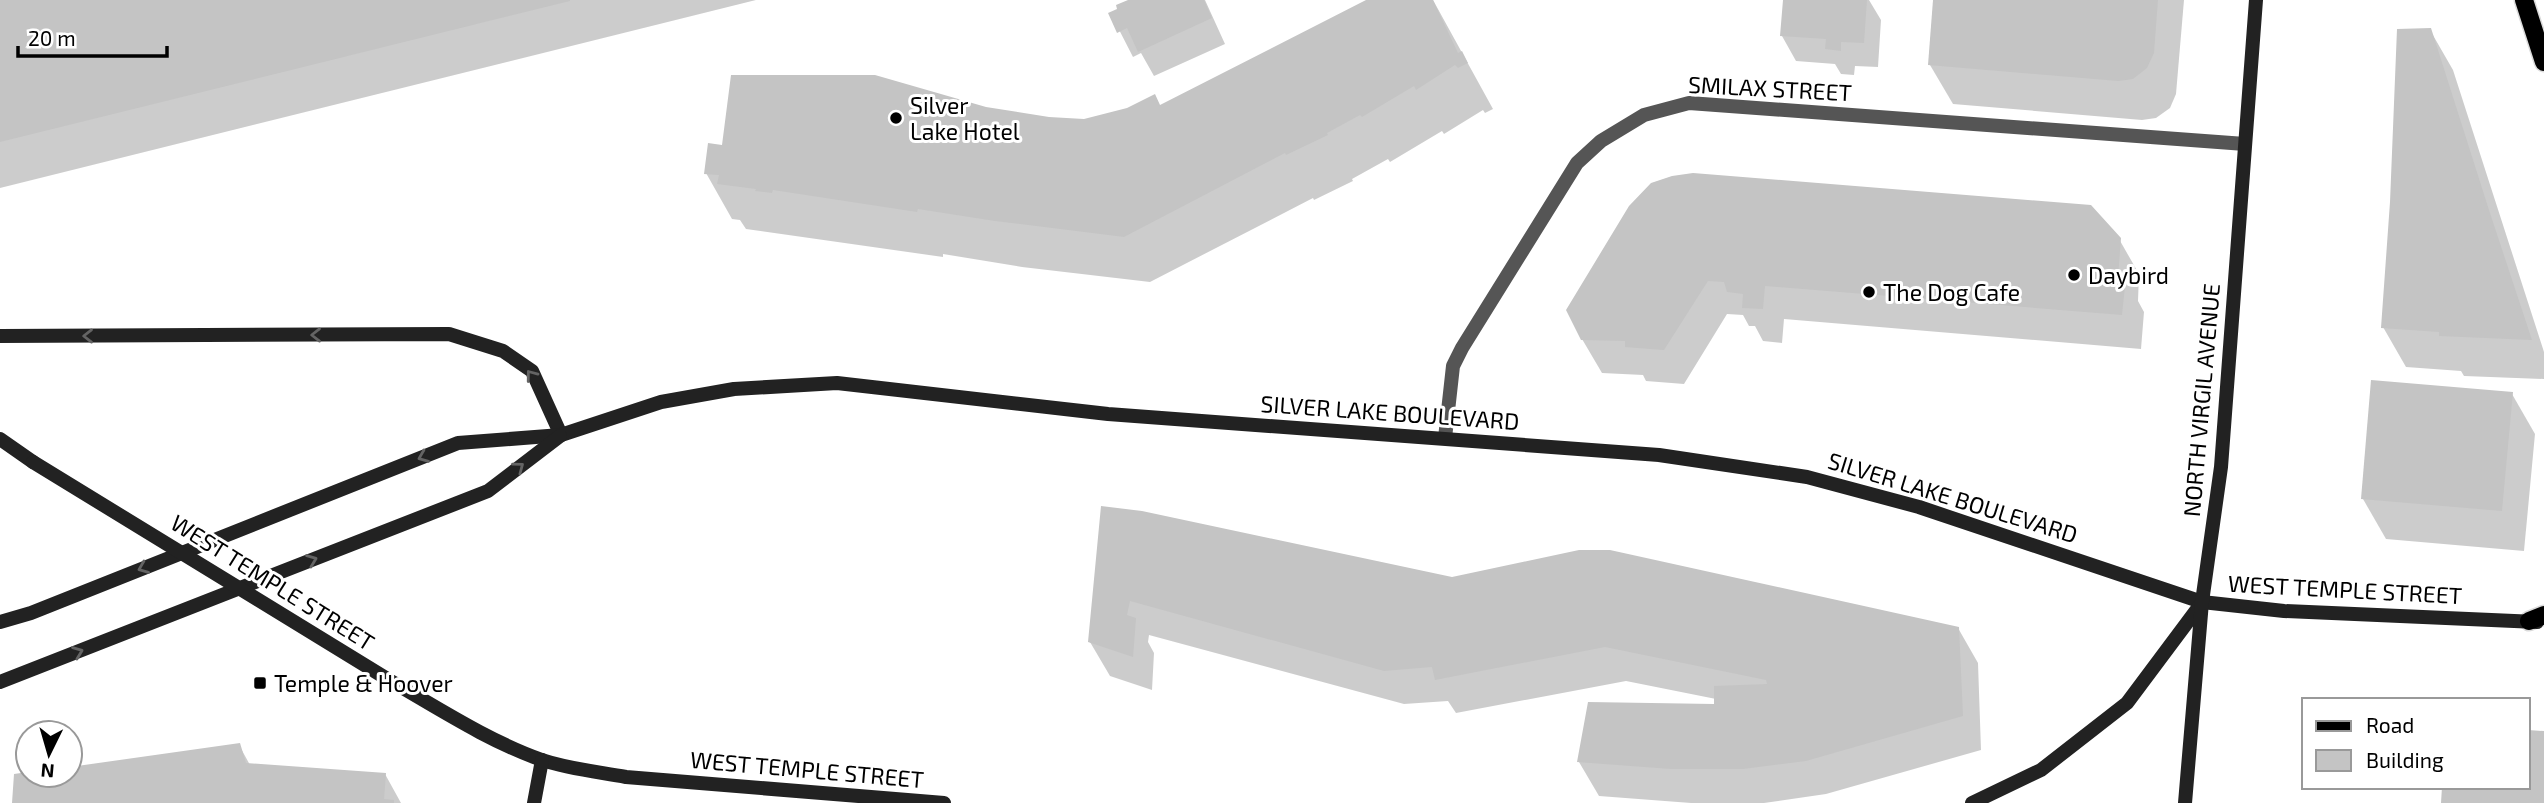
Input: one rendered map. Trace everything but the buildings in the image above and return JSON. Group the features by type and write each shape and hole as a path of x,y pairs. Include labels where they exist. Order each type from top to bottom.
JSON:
{"main road":[{"name":"NORTH VIRGIL AVENUE","path":"2185,803 2202,603 2221,467 2256,0"},
{"path":"2524,0 2544,62"},
{"path":"0,336 449,334 503,351 533,371 561,435"},
{"name":"SILVER LAKE BOULEVARD","path":"0,622 31,613 458,443 561,435 660,402 734,389 837,383 1108,414 1659,455 1807,477 1919,507 2202,603"},
{"name":"SILVER LAKE BOULEVARD","path":"0,682 488,491 561,435"},
{"name":"WEST TEMPLE STREET","path":"0,439 389,680 488,735 542,760 626,777 944,803"},
{"name":"WEST TEMPLE STREET","path":"1972,803 2041,770 2127,703 2202,603 2284,611 2539,619"},
{"path":"534,803 542,760"}],"street":[{"name":"SMILAX STREET","path":"1445,438 1453,366 1462,348 1577,163 1601,141 1644,115 1689,103 2245,144"}],"place":[{"name":"Silver Lake Hotel","path":"896,118"},
{"name":"Daybird","path":"2074,275"},
{"name":"The Dog Cafe","path":"1869,292"},
{"name":"Temple & Hoover","path":"260,683"}]}
